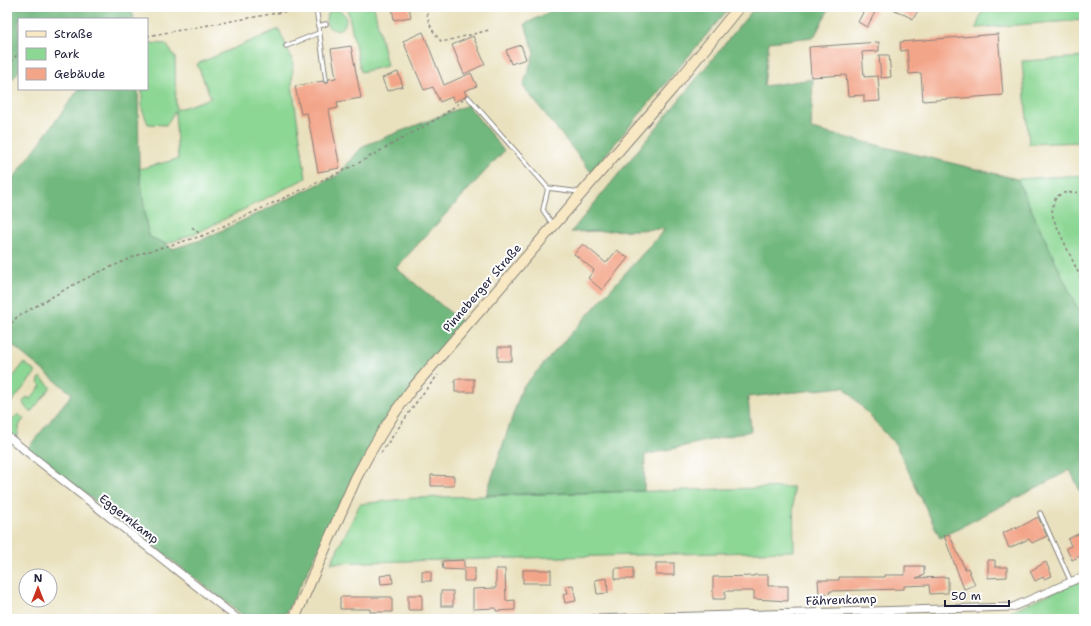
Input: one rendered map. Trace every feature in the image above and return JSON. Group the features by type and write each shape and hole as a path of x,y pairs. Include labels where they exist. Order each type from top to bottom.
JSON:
{"main road":[{"name":"Pinneberger Straße","path":"294,619 356,478 390,419 422,378 672,89 739,7"}],"street":[{"name":"Eggernkamp","path":"7,436 238,619"},
{"name":"Fährenkamp","path":"592,619 1014,607 1084,576"},
{"path":"262,619 278,619"}],"lane":[{"path":"315,7 326,80"},
{"path":"318,26 326,24"},
{"path":"286,46 319,33"},
{"path":"468,96 548,188 583,193"},
{"path":"548,188 543,210 553,226"},
{"path":"1040,513 1071,582"}],"path":[{"path":"148,36 315,7"},
{"path":"426,7 429,22 435,36 442,42 489,30"},
{"path":"7,67 18,53"},
{"path":"7,328 17,317 71,286 143,254 202,236 355,165 442,116 468,96"},
{"path":"1084,192 1063,193 1056,197 1052,208 1053,218 1084,285"},
{"path":"192,227 202,236"},
{"path":"379,456 420,397 440,372"}],"green space":[{"path":"7,7 131,7 134,18 18,18 18,72 7,85"},
{"path":"347,7 374,7 387,66 361,72"},
{"path":"559,7 730,7 591,172 523,86 534,53 525,24"},
{"path":"755,7 830,7 814,37 769,42 764,86 813,79 811,129 1017,179 1084,323 1084,499 1070,470 940,538 896,445 844,387 748,397 751,431 645,455 644,491 486,495 522,388 665,229 571,232"},
{"path":"984,7 1084,7 1084,20 976,28"},
{"path":"336,10 343,13 346,20 343,27 336,30 329,27 326,20 329,13"},
{"path":"279,29 293,62 292,85 306,178 199,232 166,244 148,236 139,169 178,159 175,111 166,125 148,124 142,109 142,90 148,90 148,45 149,43 166,44 175,57 176,110 211,98 197,64"},
{"path":"1084,57 1084,142 1029,144 1022,61"},
{"path":"78,90 138,90 139,168 148,236 166,244 172,249 204,239 338,175 363,146 468,105 504,151 396,268 463,323 363,463 286,613 244,616 27,449 72,394 7,341 7,187"},
{"path":"1084,175 1084,323 1017,179"},
{"path":"24,363 36,372 7,408 7,385"},
{"path":"40,377 51,387 31,412 25,407 23,402 27,397 30,399 41,386 38,383"},
{"path":"18,414 24,419 20,424 17,439 7,431 7,420 14,418"},
{"path":"793,487 794,551 331,563 360,504 412,498"},
{"path":"1084,579 1084,619 997,619 1001,615"}],"building":[{"path":"392,7 409,7 411,17 394,20"},
{"path":"866,7 878,7 867,27 858,22"},
{"path":"889,7 920,7 913,19"},
{"path":"423,32 444,85 471,73 477,86 464,91 466,94 465,97 454,102 452,97 440,102 433,87 424,90 403,41"},
{"path":"998,34 1003,95 923,101 921,73 909,74 907,50 901,51 900,42"},
{"path":"473,36 485,64 464,74 452,45"},
{"path":"879,42 879,51 862,52 864,77 878,76 880,101 864,102 864,95 848,96 846,75 811,77 809,47"},
{"path":"521,45 526,59 511,64 506,50"},
{"path":"351,46 361,98 337,102 338,108 329,110 340,168 318,172 307,113 301,114 295,86 323,81 324,83 327,83 329,79 336,78 331,49"},
{"path":"879,55 889,55 891,77 881,78"},
{"path":"398,72 403,86 387,91 382,78"},
{"path":"583,244 606,263 617,250 628,258 602,290 588,278 594,270 574,254"},
{"path":"498,347 512,347 512,361 498,361"},
{"path":"455,379 474,379 474,392 455,392"},
{"path":"431,475 454,476 454,486 431,486"},
{"path":"1038,517 1047,536 1032,543 1029,539 1009,548 1003,533 1016,527 1016,529"},
{"path":"1084,531 1084,554 1072,560 1066,548 1071,546 1068,539"},
{"path":"949,534 965,569 968,568 975,585 964,589 944,536"},
{"path":"464,560 464,568 475,568 475,581 464,581 464,570 443,569 442,561"},
{"path":"988,560 995,560 995,567 1007,567 1007,577 988,578"},
{"path":"1046,562 1052,576 1044,579 1043,577 1035,581 1030,571"},
{"path":"656,563 674,563 674,575 656,575"},
{"path":"905,566 924,566 924,575 916,578 948,577 948,593 930,594 929,585 904,586 904,589 830,591 830,593 819,594 818,580 839,580 839,577 885,577 885,575 905,575"},
{"path":"615,568 633,568 633,579 615,579"},
{"path":"496,569 505,569 506,601 515,600 515,610 496,611 496,608 473,609 473,589 496,588"},
{"path":"523,570 551,570 551,583 523,583"},
{"path":"422,571 431,571 431,581 422,581"},
{"path":"392,574 393,583 381,584 380,576"},
{"path":"768,575 768,586 788,586 788,601 754,599 754,591 725,591 725,599 713,599 713,577"},
{"path":"607,578 608,593 597,594 595,580"},
{"path":"573,585 576,601 565,603 563,594 568,593 566,586"},
{"path":"441,591 453,591 453,606 441,606"},
{"path":"408,595 422,595 422,610 408,610"},
{"path":"340,597 392,597 392,612 370,612 370,609 340,609"}]}
